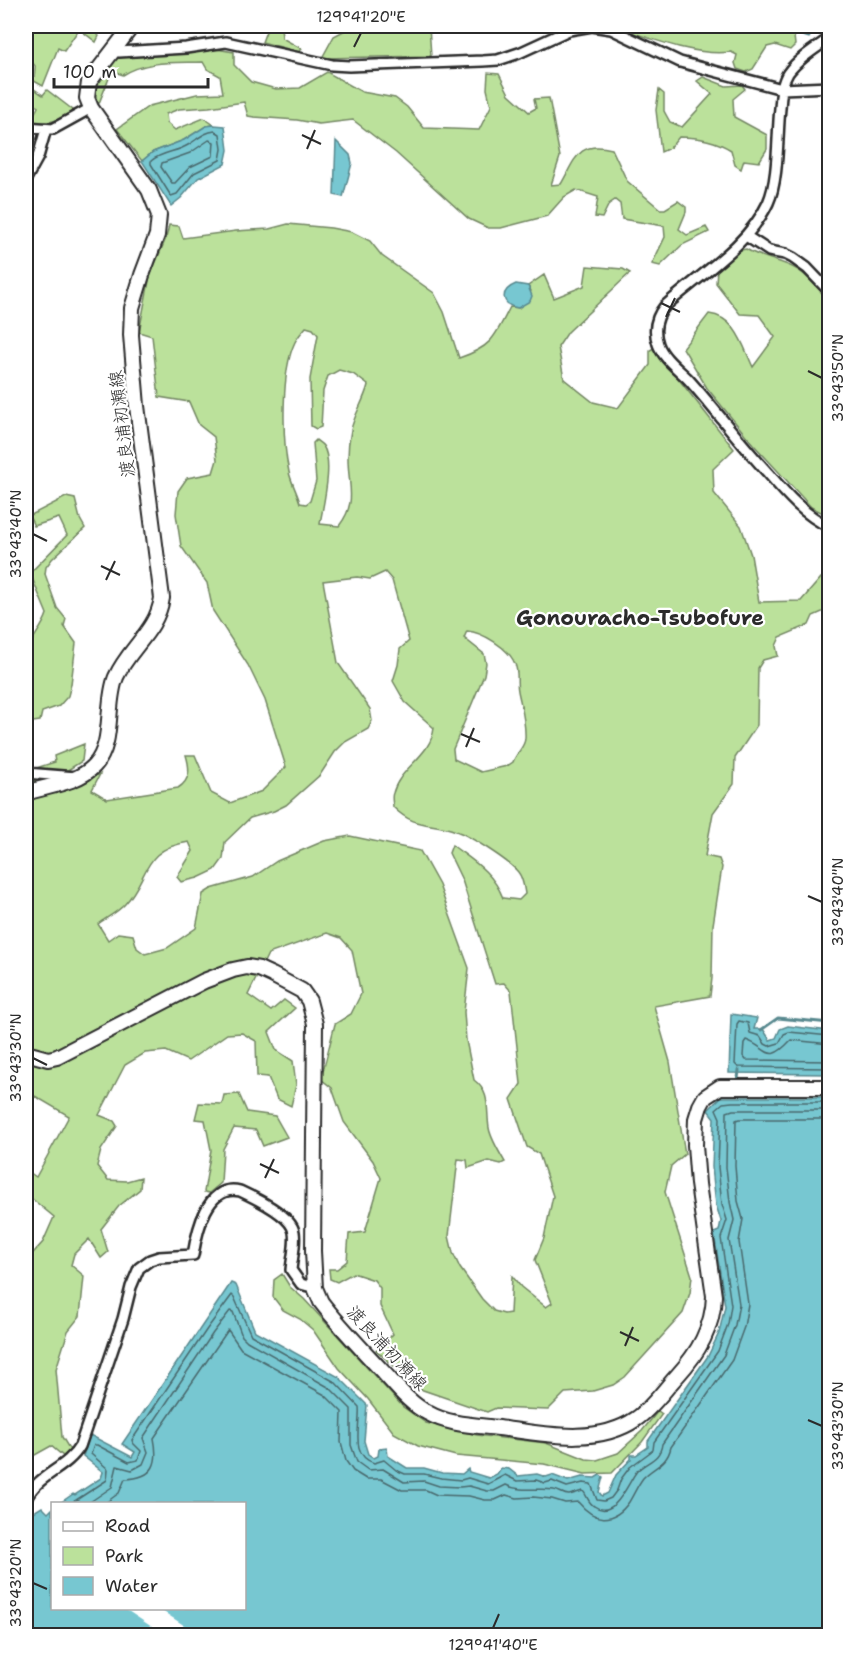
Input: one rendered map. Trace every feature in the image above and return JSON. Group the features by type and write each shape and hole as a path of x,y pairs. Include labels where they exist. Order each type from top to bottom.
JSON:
{"main road":[{"path":"91,108 87,98 89,82 132,26"},
{"name":"渡良浦初瀬線","path":"26,793 79,777 96,764 103,751 116,678 123,664 153,627 162,598 137,406 131,335 134,299 157,235 159,215 149,190 91,108"},
{"name":"渡良浦初瀬線","path":"26,1053 48,1059 57,1057 178,993 233,970 247,967 259,969 302,991 309,1000 315,1024 313,1227 315,1288 321,1302 332,1317 406,1396 428,1414 458,1423 580,1436 620,1428 646,1411 696,1353 711,1322 714,1296 698,1184 695,1145 696,1119 699,1106 705,1097 720,1087 830,1087"}],"street":[{"path":"114,47 119,52 186,48 226,42 332,65 498,60 519,53 568,30 592,26 611,28 680,62 782,89 830,87"},
{"path":"830,38 798,62 788,74 782,89 776,166 769,201 746,236 665,306 656,320 659,346 669,361 801,510 830,527"},
{"path":"26,127 53,129 91,108"},
{"path":"26,179 38,157 46,129"},
{"path":"746,236 769,251 793,258 807,268 830,292"},
{"path":"26,773 79,777"},
{"path":"26,1499 42,1478 70,1461 80,1446 123,1320 131,1287 140,1268 150,1260 159,1257 193,1255 206,1210 211,1200 219,1194 232,1189 240,1191 290,1222 294,1230 291,1270 301,1284 315,1288"}],"green space":[{"path":"26,26 88,26 99,36 96,42 79,29 64,51 58,48 43,86 34,81 35,66 26,54"},
{"path":"268,26 281,26 282,38 302,49 299,52 262,42"},
{"path":"353,26 429,26 431,56 322,58 334,36"},
{"path":"613,26 758,26 794,36 795,45 790,50 775,45 767,47 753,69 746,72 737,69 735,63 737,55 731,52 702,52 687,49"},
{"path":"216,49 234,52 234,65 251,82 276,89 300,88 327,72 362,92 395,98 407,107 424,128 479,130 491,106 487,89 488,73 499,74 509,94 529,112 536,108 534,99 549,98 560,157 551,185 561,184 574,160 585,150 592,147 612,149 627,181 660,209 665,209 678,201 686,207 679,229 687,235 706,227 709,232 682,245 660,266 652,264 665,237 664,226 622,219 620,204 615,200 609,204 602,218 595,217 598,197 576,190 564,197 547,216 501,228 488,228 469,219 396,153 353,120 319,124 254,117 248,116 244,102 179,109 166,114 167,123 175,130 204,118 214,125 206,126 184,140 153,152 142,161 117,129 149,106 197,94 223,93 220,76 207,69 203,62 151,65 123,75 112,71 99,103 93,99 94,84 114,59"},
{"path":"703,77 726,86 742,85 745,89 733,99 734,117 767,135 767,149 759,162 744,160 741,169 735,165 731,150 713,141 693,138 679,137 670,148 661,152 656,110 659,90 664,94 664,111 670,122 682,127 712,94 697,81"},
{"path":"26,87 31,87 43,95 47,90 73,110 53,121 30,122 38,107 32,102 26,108"},
{"path":"288,224 331,228 352,232 370,241 382,256 434,293 444,312 459,358 486,345 496,333 510,307 519,308 531,291 528,286 544,275 554,298 584,286 587,266 623,269 630,273 568,332 558,347 564,379 593,402 618,408 650,365 650,350 654,348 734,449 713,469 714,493 741,526 751,555 759,602 801,601 821,578 830,575 829,609 813,616 809,625 780,637 776,646 778,656 763,660 758,668 757,725 735,758 734,784 713,813 705,856 719,859 722,867 713,925 710,996 654,1006 670,1062 685,1154 671,1166 665,1192 692,1276 690,1293 683,1313 625,1377 613,1385 593,1391 565,1393 548,1410 496,1408 487,1412 420,1389 376,1350 393,1334 380,1306 380,1288 374,1280 353,1273 337,1282 330,1279 329,1269 337,1269 347,1261 349,1234 365,1232 381,1178 373,1161 344,1122 332,1088 321,1079 335,1024 351,1014 361,994 352,950 341,938 327,933 268,954 248,995 271,1011 284,1000 295,1008 269,1032 276,1050 293,1061 296,1085 291,1106 277,1099 268,1077 257,1076 256,1041 242,1033 227,1034 188,1061 166,1051 145,1053 125,1065 99,1115 114,1121 117,1126 101,1150 97,1166 108,1180 127,1181 141,1177 140,1189 119,1206 101,1229 108,1252 101,1258 89,1239 74,1254 71,1265 84,1276 80,1316 68,1331 56,1369 62,1437 70,1450 63,1456 51,1446 26,1460 26,1261 43,1242 54,1217 26,1194 26,1170 36,1177 69,1116 35,1096 26,1114 26,800 100,774 92,790 107,799 178,788 185,781 188,773 186,755 195,755 211,793 230,803 262,791 286,767 265,700 248,665 213,611 207,583 181,546 176,514 178,491 187,478 213,473 217,460 214,437 199,425 189,402 159,397 152,336 139,332 150,276 169,225 179,226 183,238 269,229","holes":["306,327 313,329 318,335 310,379 311,426 316,429 321,427 323,391 328,376 339,370 353,374 368,385 350,433 348,458 351,493 348,509 339,526 320,524 328,473 328,462 322,445 316,440 313,443 316,481 310,501 306,504 300,503 290,476 287,459 284,425 287,370 295,342","385,572 392,580 409,641 400,649 393,681 405,702 434,728 432,738 422,754 397,784 392,795 393,807 416,822 447,828 470,838 513,867 520,874 523,883 525,894 519,900 503,898 488,874 452,845 449,853 462,880 495,984 504,983 511,991 521,1084 511,1099 527,1147 539,1154 553,1196 544,1238 535,1260 552,1303 546,1307 521,1287 512,1276 510,1313 494,1311 482,1299 460,1268 453,1253 449,1236 458,1159 467,1160 468,1168 489,1161 501,1164 505,1162 490,1132 487,1101 483,1090 474,1080 466,1040 464,1012 469,968 439,885 420,851 350,836 324,841 277,861 253,877 211,889 203,894 196,928 167,948 145,954 137,948 133,935 118,933 108,940 98,924 125,904 148,866 162,851 189,842 193,851 177,877 181,882 198,878 215,870 223,859 225,842 250,818 286,805 320,775 335,752 345,742 368,729 372,721 370,709 338,663 323,581 357,577 370,579","467,631 480,634 501,647 512,658 517,671 517,688 524,720 525,741 513,762 507,766 481,772 454,759 453,749 484,675 486,663 484,654 464,638"]},
{"path":"746,249 798,270 811,280 829,300 829,516 811,507 753,444 707,388 683,348 709,314 718,316 732,327 742,342 753,367 775,337 759,315 740,314 716,283 717,269 736,251"},
{"path":"66,497 75,499 85,528 52,559 46,567 45,574 57,608 66,619 64,626 76,643 71,684 68,696 59,706 42,712 40,721 26,723 26,655 47,614 30,573 67,535 59,518 34,526 29,516"},
{"path":"84,744 82,761 52,780 26,787 26,777 36,777 36,768 55,762 54,756"},
{"path":"239,1094 247,1112 275,1116 287,1137 263,1146 256,1130 234,1128 223,1149 221,1183 209,1193 204,1192 211,1150 205,1120 195,1119 199,1103 222,1104 224,1095"},
{"path":"282,1274 290,1287 304,1299 403,1407 426,1423 477,1435 546,1443 586,1459 597,1460 618,1453 642,1431 658,1411 662,1414 642,1442 612,1473 585,1474 544,1464 456,1456 418,1446 394,1433 368,1399 339,1368 313,1330 300,1319 283,1310 273,1297 274,1280"}],"water":[{"path":"206,126 225,126 228,150 225,164 198,178 171,206 142,161 153,152 184,140"},
{"path":"336,141 350,155 352,163 343,197 334,195"},
{"path":"516,284 528,286 532,296 530,301 518,308 508,304 504,298 507,290"},
{"path":"731,1014 757,1018 754,1029 763,1029 770,1040 776,1038 780,1029 788,1026 829,1031 829,1074 729,1073"},
{"path":"721,1097 829,1097 829,1635 26,1636 26,1520 42,1507 48,1513 51,1510 51,1610 246,1610 246,1502 61,1502 101,1478 103,1472 83,1456 90,1435 132,1457 135,1452 122,1444 231,1283 236,1285 255,1331 339,1377 367,1405 364,1441 368,1454 374,1458 378,1456 379,1449 387,1448 388,1456 407,1468 424,1468 442,1473 462,1474 468,1469 469,1472 489,1478 497,1474 501,1468 509,1469 518,1476 537,1474 546,1477 552,1475 568,1481 582,1477 595,1478 600,1475 603,1477 599,1492 602,1496 608,1493 616,1475 631,1459 631,1455 636,1455 648,1447 648,1441 708,1356 719,1333 725,1306 714,1233 719,1231 721,1221 716,1205 712,1167 714,1118 708,1110"}],"pier":[{"path":"126,1610 161,1610 199,1635 164,1635"}],"waterway":[{"path":"774,26 809,37"},
{"path":"761,1030 778,1018 830,1023"},
{"path":"738,1079 739,1070"}],"district":[{"name":"Gonouracho-Tsubofure","path":"640,618"}]}
